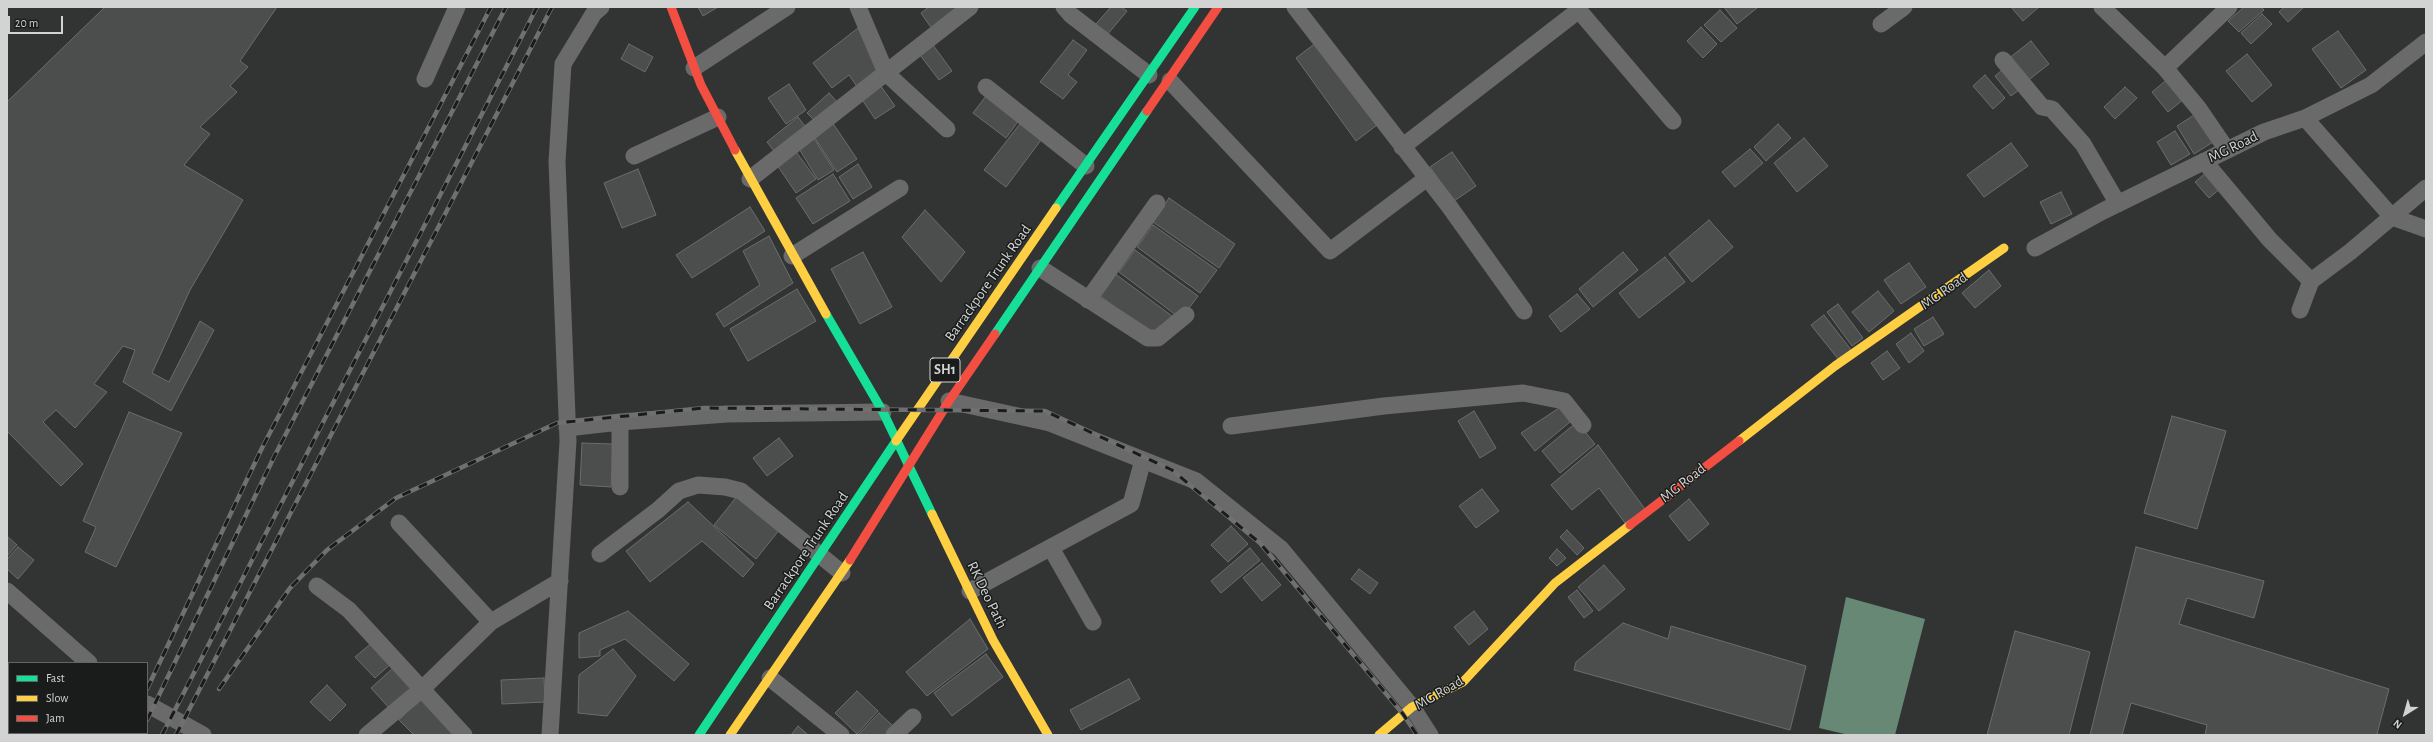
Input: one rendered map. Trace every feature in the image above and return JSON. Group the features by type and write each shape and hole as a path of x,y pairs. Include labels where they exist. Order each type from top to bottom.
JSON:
{"main road":[{"name":"RK Deo Path","path":"671,7 694,68 750,180 792,256 883,412 909,463 993,640 1048,735"},
{"name":"Barrackpore Trunk Road","path":"699,735 821,556 897,439 1150,75 1195,7"},
{"name":"SH1","path":"730,735 842,573 909,463 949,402 1170,81 1218,7"},
{"name":"MG Road","path":"1379,735 1412,707 1462,682 1555,583 1834,366 2004,248"}],"street":[{"path":"425,79 457,7"},
{"path":"550,735 560,581 567,428 557,162 563,64 594,13 601,7"},
{"path":"694,68 787,7"},
{"path":"858,7 866,21 886,73 947,129"},
{"path":"750,180 970,7"},
{"path":"1064,7 1071,15 1150,75"},
{"path":"1295,7 1427,178 1524,311"},
{"path":"1881,24 1904,7"},
{"path":"2102,7 2164,68 2199,109 2228,150"},
{"path":"2164,68 2229,7"},
{"path":"1402,147 1578,8 1673,121"},
{"name":"MG Road","path":"2034,248 2204,161 2264,132 2305,118 2371,85 2426,42"},
{"path":"2003,60 2042,107 2052,109 2083,144 2118,204"},
{"path":"1170,81 1330,251 1427,178"},
{"path":"986,87 1086,166"},
{"path":"634,156 718,117"},
{"path":"2305,118 2392,216 2426,229"},
{"path":"2204,161 2270,240 2311,281"},
{"path":"792,256 900,188"},
{"path":"2300,310 2311,281 2426,188"},
{"path":"1088,300 1157,202"},
{"path":"1040,268 1138,333 1154,339 1158,338 1186,315"},
{"path":"1231,426 1384,406 1523,393 1564,401 1583,425"},
{"path":"949,402 1050,423 1196,481 1281,549 1412,707 1430,735"},
{"path":"567,428 620,422 727,414 883,412"},
{"path":"620,422 620,487"},
{"path":"970,591 1131,504 1143,460"},
{"path":"600,554 658,510 679,491 698,485 725,486 741,491 842,573"},
{"path":"399,523 491,622"},
{"path":"1051,548 1093,622"},
{"path":"367,735 422,689 491,622 560,581"},
{"path":"317,586 349,610 464,735"},
{"path":"7,591 88,662"},
{"path":"770,678 841,735"},
{"path":"148,705 203,735"},
{"path":"894,735 913,717"}],"shaded area":[{"path":"1846,597 1925,619 1895,735 1849,735 1819,728"}],"building":[{"path":"105,7 277,7 240,61 248,67 230,86 237,92 200,127 210,134 184,165 243,200 190,290 152,373 169,382 200,321 214,330 171,411 123,382 135,350 123,346 94,384 107,392 75,428 56,410 43,422 83,464 61,486 7,431 7,102"},
{"path":"698,7 718,7 703,16"},
{"path":"929,7 958,7 932,29 921,13"},
{"path":"1111,7 1121,7 1127,11 1107,35 1095,25"},
{"path":"1724,7 1757,7 1757,8 1737,24"},
{"path":"2011,7 2039,7 2023,21"},
{"path":"2244,7 2261,7 2264,10 2239,32 2228,21"},
{"path":"2284,7 2304,7 2288,22 2279,12"},
{"path":"1720,10 1737,28 1721,42 1704,25"},
{"path":"2262,14 2272,24 2251,44 2241,33"},
{"path":"1701,27 1717,44 1703,58 1687,41"},
{"path":"858,28 880,70 858,88 849,75 832,88 813,63"},
{"path":"2338,31 2366,70 2341,88 2312,49"},
{"path":"1073,40 1087,50 1068,75 1077,82 1063,99 1040,82"},
{"path":"2031,41 2049,64 2026,82 2008,59"},
{"path":"1317,42 1377,125 1356,141 1296,58"},
{"path":"629,44 653,57 645,72 621,59"},
{"path":"933,45 952,71 939,80 920,55"},
{"path":"2247,54 2272,85 2252,102 2226,71"},
{"path":"2007,66 2023,87 2011,96 1995,76"},
{"path":"1985,75 2005,98 1993,109 1973,86"},
{"path":"2169,78 2185,98 2168,112 2152,92"},
{"path":"789,84 806,110 786,124 768,98"},
{"path":"880,85 895,106 875,119 861,98"},
{"path":"2125,87 2137,98 2115,119 2104,107"},
{"path":"829,93 838,103 816,122 807,113"},
{"path":"986,96 1019,120 1006,138 973,113"},
{"path":"2194,115 2213,142 2194,154 2177,126"},
{"path":"798,117 808,130 777,155 767,142"},
{"path":"1023,120 1044,136 1006,187 984,170"},
{"path":"832,122 857,159 837,172 813,135"},
{"path":"1778,124 1791,138 1766,161 1754,147"},
{"path":"2175,131 2190,154 2171,165 2157,142"},
{"path":"813,137 834,170 818,180 798,147"},
{"path":"1804,138 1828,166 1797,192 1774,163"},
{"path":"2011,143 2028,166 1984,197 1967,175"},
{"path":"794,149 816,179 796,193 775,162"},
{"path":"1750,149 1763,163 1735,187 1722,172"},
{"path":"1452,152 1476,186 1454,201 1430,167"},
{"path":"858,164 872,187 853,199 839,177"},
{"path":"638,169 656,215 622,228 604,183"},
{"path":"2207,172 2221,188 2209,198 2195,182"},
{"path":"833,174 850,201 813,224 796,198"},
{"path":"2061,192 2072,214 2051,224 2040,202"},
{"path":"1169,198 1235,244 1219,268 1153,222"},
{"path":"750,207 765,231 692,278 676,255"},
{"path":"925,210 965,252 941,282 902,237"},
{"path":"1709,220 1733,247 1692,282 1669,254"},
{"path":"1153,225 1217,270 1200,293 1137,247"},
{"path":"769,236 793,283 724,327 716,314 760,285 743,251"},
{"path":"1135,250 1198,296 1181,319 1119,272"},
{"path":"863,252 892,307 860,324 831,269"},
{"path":"1623,252 1638,270 1593,307 1579,289"},
{"path":"1665,257 1685,282 1639,318 1619,293"},
{"path":"1909,263 1926,287 1901,304 1884,280"},
{"path":"1989,270 2001,286 1975,308 1962,293"},
{"path":"1114,273 1172,316 1155,338 1098,294"},
{"path":"797,289 816,321 748,361 730,329"},
{"path":"1878,291 1894,311 1869,332 1852,312"},
{"path":"1577,294 1590,309 1561,332 1549,316"},
{"path":"1838,304 1863,338 1852,346 1827,312"},
{"path":"1824,315 1852,351 1839,360 1811,325"},
{"path":"1933,317 1944,334 1924,346 1914,329"},
{"path":"1911,333 1924,351 1909,363 1896,344"},
{"path":"1887,351 1900,368 1883,380 1871,363"},
{"path":"1559,408 1570,422 1535,451 1521,433"},
{"path":"1474,411 1496,448 1480,458 1458,421"},
{"path":"129,412 182,433 116,567 85,552 96,527 83,521"},
{"path":"2172,416 2226,431 2197,529 2144,513"},
{"path":"1577,422 1595,444 1560,473 1542,451"},
{"path":"779,438 793,456 767,476 753,458"},
{"path":"582,443 613,444 611,487 580,485"},
{"path":"1598,445 1645,509 1625,523 1599,488 1572,510 1551,485"},
{"path":"1482,489 1499,511 1476,528 1459,506"},
{"path":"738,495 780,529 756,559 714,525"},
{"path":"1689,499 1709,524 1689,541 1669,516"},
{"path":"688,502 754,564 743,577 702,541 650,582 626,551"},
{"path":"1231,526 1248,544 1228,562 1211,545"},
{"path":"1567,530 1584,548 1577,555 1560,537"},
{"path":"7,536 17,545 8,555 7,554"},
{"path":"18,547 34,560 18,579 7,569 7,559"},
{"path":"2136,547 2264,581 2254,618 2187,598 2179,624 2389,689 2377,734 2387,735 2205,735 2207,725 2131,703 2122,735 2090,735"},
{"path":"1250,548 1260,560 1221,593 1211,581"},
{"path":"1557,549 1566,558 1557,566 1549,558"},
{"path":"1262,563 1281,585 1262,601 1243,578"},
{"path":"1604,565 1625,589 1599,611 1578,587"},
{"path":"1359,569 1378,583 1370,594 1351,579"},
{"path":"1577,590 1593,611 1584,618 1568,597"},
{"path":"628,611 689,664 674,681 625,639 600,650 600,656 579,658 579,633"},
{"path":"1474,611 1488,629 1469,645 1454,627"},
{"path":"970,619 988,649 927,696 906,672"},
{"path":"1623,623 1668,639 1671,626 1806,666 1790,730 1574,670 1576,662"},
{"path":"2015,631 2090,652 2069,735 1987,735"},
{"path":"374,641 393,662 375,678 355,657"},
{"path":"613,649 636,676 607,716 578,713 579,675"},
{"path":"986,654 1003,677 952,716 934,693"},
{"path":"393,668 413,690 391,710 371,688"},
{"path":"544,678 545,702 502,704 501,680"},
{"path":"1129,679 1140,699 1081,730 1070,710"},
{"path":"327,685 346,705 330,721 310,702"},
{"path":"857,691 878,711 857,734 835,713"},
{"path":"422,697 454,735 414,735 399,720"},
{"path":"879,713 893,726 885,735 859,734"},
{"path":"798,726 808,735 791,735"}],"railway":[{"path":"148,687 262,448 491,7"},
{"path":"148,718 274,457 506,7"},
{"path":"162,735 537,7"},
{"path":"176,735 552,7"},
{"path":"219,689 290,588 327,550 396,498 557,423 704,408 1045,411 1172,470 1260,543 1403,714 1417,735"}],"traffic: fast":[{"path":"1056,208 1195,7"},
{"path":"995,334 1147,111"},
{"path":"826,314 883,412 932,514"},
{"path":"699,735 896,441"}],"traffic: slow":[{"path":"735,150 826,314"},
{"path":"896,441 1056,208"},
{"path":"1739,441 1835,366 2004,248"},
{"path":"932,514 993,640 1048,735"},
{"path":"1379,735 1412,707 1463,682 1555,583 1630,525"},
{"path":"730,735 850,560"}],"traffic: jam":[{"path":"671,7 701,85 735,150"},
{"path":"1147,111 1218,7"},
{"path":"850,560 949,401 995,334"},
{"path":"1630,525 1739,441"}]}
